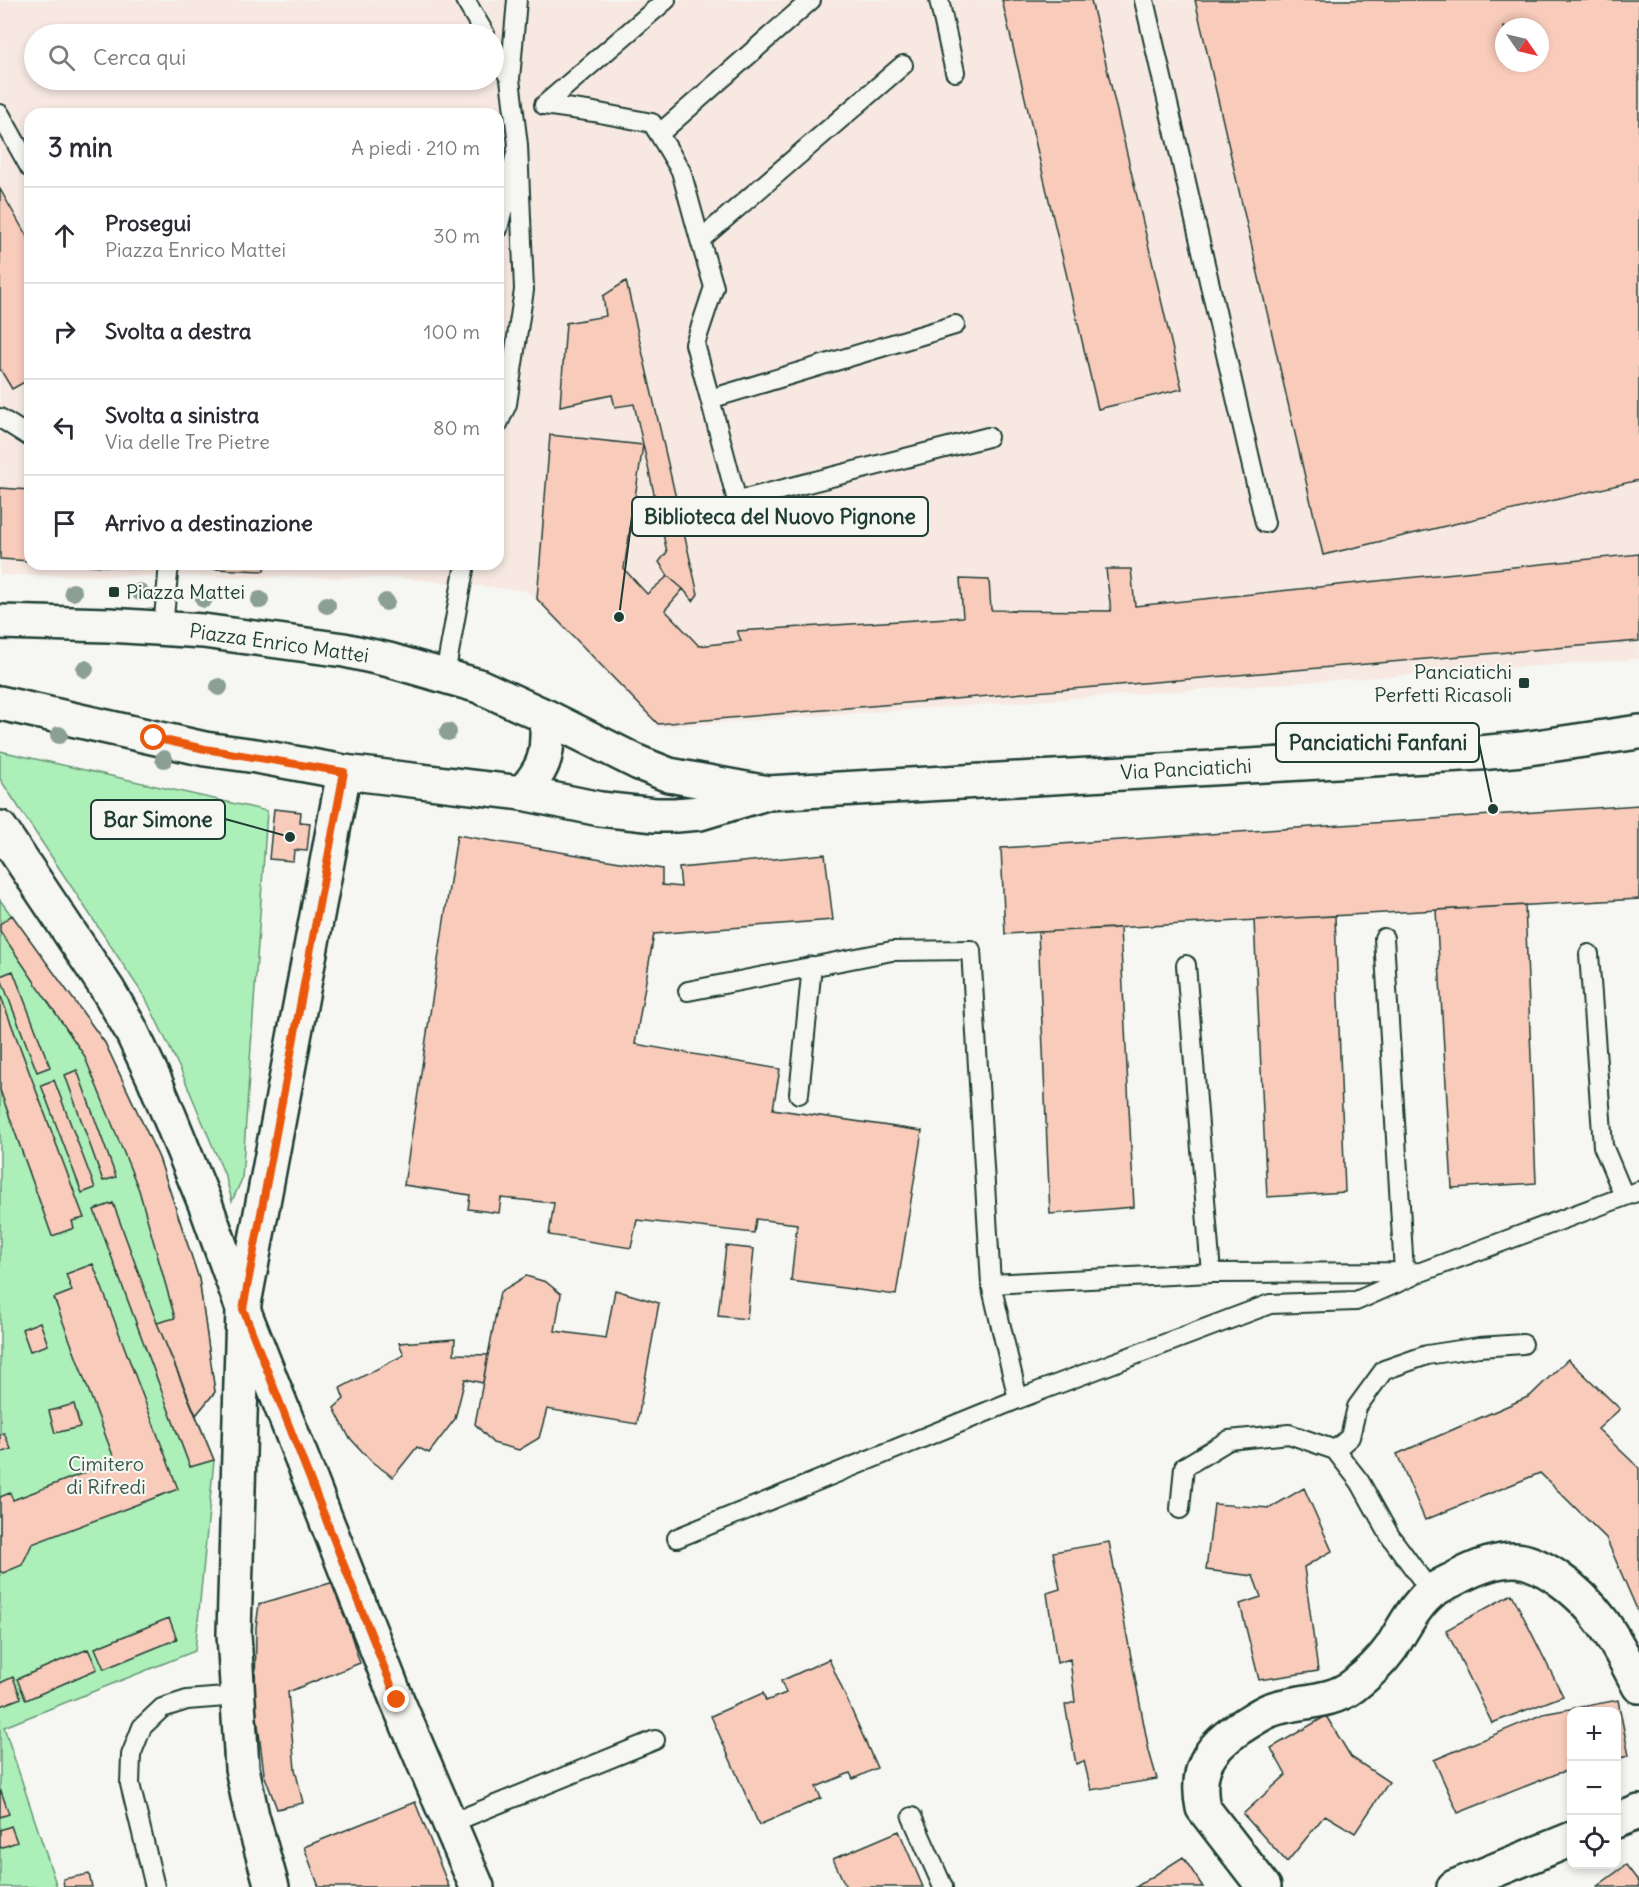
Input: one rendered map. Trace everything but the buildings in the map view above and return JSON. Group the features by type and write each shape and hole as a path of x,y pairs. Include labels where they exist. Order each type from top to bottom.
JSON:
{"street":[{"name":"Piazza Enrico Mattei","path":"0,622 163,628 246,636 344,650 445,675 478,686 669,775 768,793"},
{"path":"0,703 205,749 344,772 522,794 600,809 656,815 700,813 768,793"},
{"path":"522,794 535,779 544,763 548,744 547,717"},
{"name":"Via Panciatichi","path":"768,793 1479,753 1639,732"},
{"path":"272,1887 252,1816 242,1768 234,1634 243,1309 344,772"},
{"path":"0,828 108,990 130,1028 155,1081 206,1206 243,1309 397,1700 477,1887"},
{"path":"1264,1887 1203,1808 1200,1780 1206,1760 1221,1740 1270,1710 1328,1698 1351,1688 1374,1668 1390,1649 1405,1623 1431,1592 1471,1570 1493,1562 1516,1560 1543,1568 1572,1588 1595,1610 1611,1633 1639,1686"},
{"path":"1621,1819 1639,1812"},
{"path":"1454,1887 1567,1841"}],"lane":[{"path":"465,0 479,24"},
{"path":"504,411 507,404 524,290 518,145 510,78 517,0"},
{"path":"544,105 666,0"},
{"path":"659,134 811,0"},
{"path":"939,0 955,72"},
{"path":"1144,0 1265,523"},
{"path":"700,240 903,65"},
{"path":"504,68 510,78"},
{"path":"511,101 594,112 652,123 681,171 714,287 695,344 737,501 988,437"},
{"path":"0,114 24,157"},
{"path":"504,204 518,145"},
{"path":"710,399 955,325"},
{"path":"0,418 24,433"},
{"path":"163,628 168,570"},
{"path":"445,675 464,570"},
{"path":"1384,938 1413,1272"},
{"path":"688,991 892,951 971,950 991,1284 1018,1399"},
{"path":"677,1538 1018,1399 1270,1304 1356,1301 1413,1272 1631,1193 1603,1146 1589,954"},
{"path":"1186,965 1211,1273"},
{"path":"799,1094 812,966"},
{"path":"991,1284 1211,1273 1413,1272"},
{"path":"1335,1450 1350,1437 1357,1407 1384,1370 1427,1355 1479,1347 1523,1344"},
{"path":"1180,1509 1184,1467 1229,1440 1289,1434 1335,1450 1360,1482 1390,1536 1431,1592"},
{"path":"155,1887 130,1784 131,1755 142,1727 162,1708 186,1700 238,1696"},
{"path":"451,1823 654,1740"},
{"path":"912,1818 944,1887"}],"shaded area":[{"path":"0,0 1639,0 1639,659 658,727 527,591 400,578 0,575"}],"green space":[{"path":"0,751 267,811 242,1179 232,1201 226,1178 182,1073 146,999 0,779"},
{"name":"Cimitero di Rifredi","path":"0,900 105,1043 159,1158 199,1279 215,1392 196,1415 214,1460 195,1651 4,1727 57,1887 0,1887"}],"place":[{"name":"Piazza Mattei","path":"114,592"},
{"name":"Biblioteca del Nuovo Pignone","path":"619,617"},
{"name":"Panciatichi Perfetti Ricasoli","path":"1524,683"},
{"name":"Panciatichi Fanfani","path":"1493,809"},
{"name":"Bar Simone","path":"290,837"}],"route":[{"path":"154,738 205,749 344,772 243,1309 397,1700"}]}
